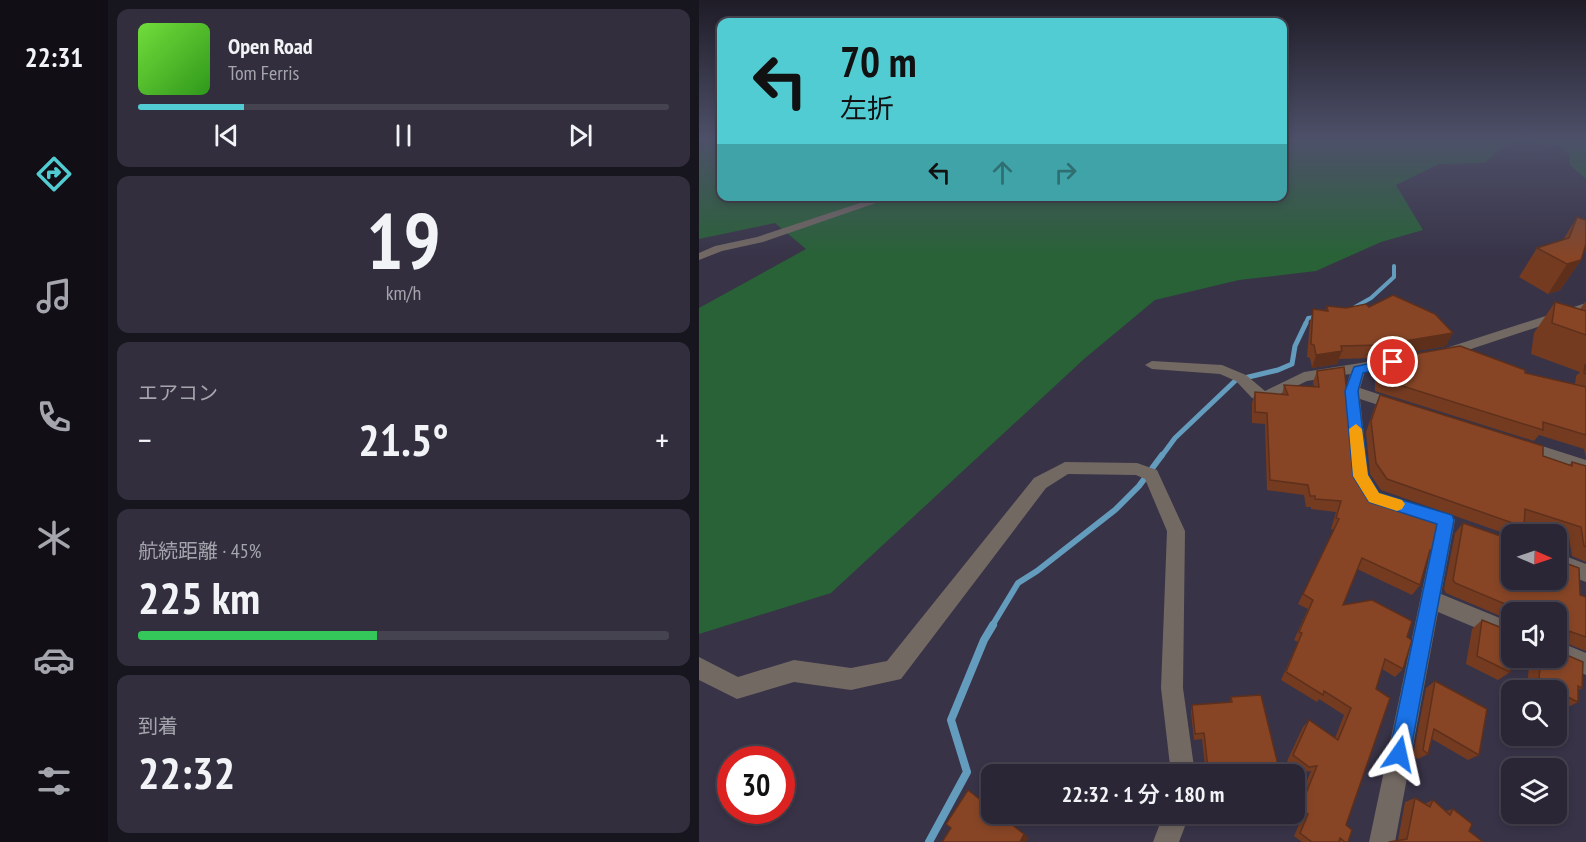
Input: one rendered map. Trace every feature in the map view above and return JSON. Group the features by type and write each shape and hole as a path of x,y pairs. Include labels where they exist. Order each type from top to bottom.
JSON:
{"street":[{"path":"699,257 719,248 759,240 877,201"},
{"path":"1431,355 1455,351 1586,307"},
{"path":"1455,351 1477,359"},
{"path":"1152,365 1222,370 1241,378 1257,394 1266,396 1304,377 1358,370 1408,359"},
{"path":"1358,370 1352,391 1360,476 1374,497 1384,501"},
{"path":"1352,391 1408,409"},
{"path":"1508,441 1586,466"},
{"path":"699,668 737,688 794,671 851,679 893,671 1039,483 1065,468 1137,469 1151,475 1176,531 1172,688 1182,764"},
{"path":"1382,842 1429,599 1441,518 1468,528"},
{"path":"1567,566 1586,573"},
{"path":"1429,599 1501,628"},
{"path":"1567,656 1586,664"},
{"path":"1166,842 1173,824"}],"green space":[{"path":"699,179 717,179 717,201 1287,201 1287,179 1408,179 1396,185 1423,230 1381,242 1316,271 1239,280 1155,300 1084,359 831,593 699,634 699,308 806,249 775,223 699,239"}],"building":[{"path":"1577,217 1586,220 1586,244 1581,260 1567,264 1537,248 1569,238"},
{"path":"1393,295 1435,314 1453,333 1380,345 1341,346 1342,351 1316,355 1314,345 1311,344 1313,309 1328,311 1327,306 1346,308 1366,304 1369,307"},
{"path":"1555,302 1586,311 1586,335 1552,323"},
{"path":"1460,346 1525,370 1525,373 1586,387 1586,435 1543,422 1543,430 1380,379 1380,360"},
{"path":"1344,367 1355,465 1372,492 1441,515 1434,552 1430,550 1420,585 1362,558 1343,605 1372,600 1412,621 1407,637 1412,640 1403,669 1385,659 1376,689 1390,698 1346,825 1352,830 1348,842 1340,838 1339,842 1312,842 1300,833 1308,814 1305,812 1305,796 1317,766 1309,767 1293,755 1309,720 1338,740 1351,708 1324,691 1323,695 1286,672 1302,633 1299,632 1313,600 1303,594 1339,519 1336,518 1341,501 1315,499 1315,496 1310,496 1308,485 1270,480 1267,413 1255,412 1255,392 1288,395 1284,385 1319,387 1317,371"},
{"path":"1380,395 1543,446 1543,456 1572,466 1572,462 1586,466 1586,547 1581,527 1525,509 1524,524 1515,524 1387,479 1376,463 1371,421"},
{"path":"1463,523 1501,536 1501,590 1567,590 1567,564 1579,568 1580,595 1586,597 1586,637 1569,631 1567,646 1567,602 1501,602 1455,583 1453,580"},
{"path":"1482,620 1501,628 1501,668 1477,656"},
{"path":"1567,655 1583,662 1582,688 1578,686 1578,702 1567,697 1567,680 1539,678 1540,668 1567,668"},
{"path":"1435,681 1487,709 1479,755 1434,729 1428,754 1423,750"},
{"path":"1261,695 1278,764 1207,764 1204,733 1195,734 1192,705 1232,702 1231,697"},
{"path":"968,790 981,800 981,824 1011,824 1024,834 1020,842 942,842 951,828 946,824"},
{"path":"1415,798 1430,807 1433,800 1450,815 1453,809 1472,824 1469,831 1483,842 1389,842 1407,839"}],"waterway":[{"path":"1355,307 1371,298 1394,277 1394,266"},
{"path":"1305,325 1308,318 1315,317"},
{"path":"1161,457 1175,438 1236,380 1278,370 1292,364 1295,346 1306,323"},
{"path":"992,626 1018,583 1037,571 1115,510 1139,486 1162,455"},
{"path":"929,842 967,772 951,720 984,640 993,625"}],"slow traffic":[{"path":"1356,429 1360,476 1374,497 1397,504"}],"route":[{"path":"1393,362 1358,370 1352,391 1360,476 1374,497 1446,520 1399,754"}]}
